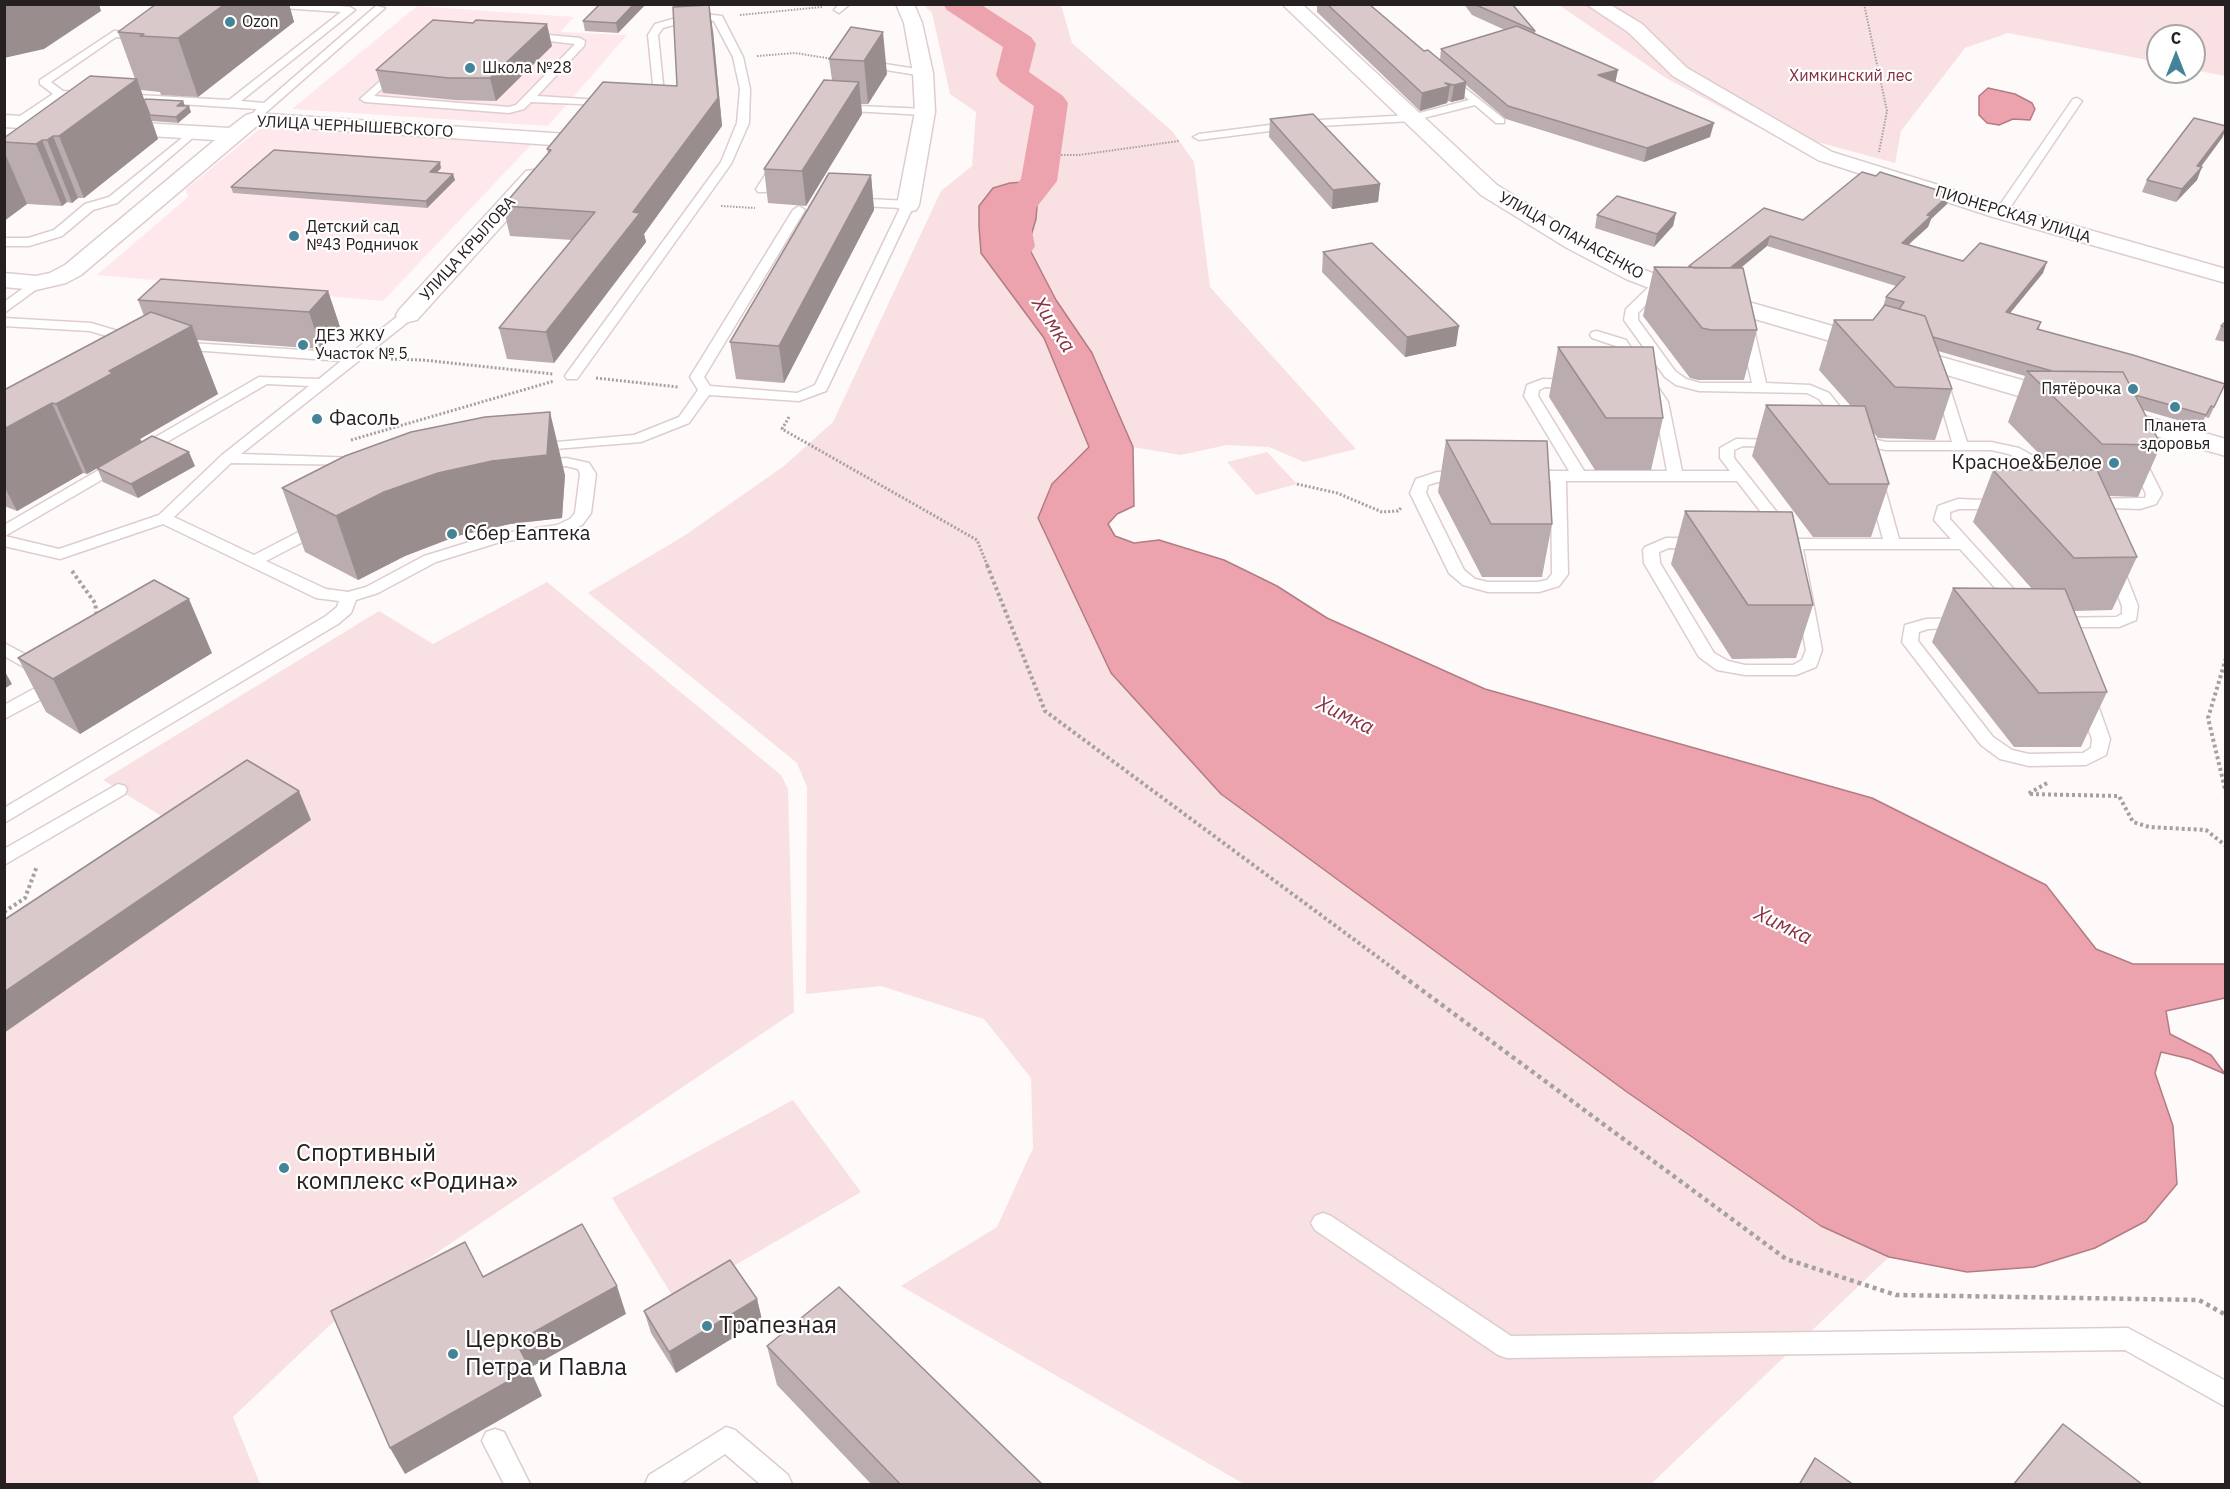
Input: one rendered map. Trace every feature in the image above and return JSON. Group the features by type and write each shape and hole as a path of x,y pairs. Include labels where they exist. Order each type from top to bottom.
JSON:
{"street":[{"path":"905,4 913,23 923,73 925,112 908,205"},
{"name":"УЛИЦА ОПАНАСЕНКО","path":"1290,4 1489,190 1507,203 1634,274 1660,284 2085,407 2128,434 2224,444"},
{"name":"ПИОНЕРСКАЯ УЛИЦА","path":"1595,4 1635,28 1680,72 1825,156 2001,212 2226,276"},
{"name":"УЛИЦА КРЫЛОВА","path":"408,315 600,103"},
{"name":"УЛИЦА ЧЕРНЫШЕВСКОГО","path":"11,122 234,135 260,112 567,140"},
{"path":"4,280 36,283 58,278 73,270 234,135"}],"lane":[{"path":"231,104 350,10 268,4"},
{"path":"137,84 113,97 231,104 260,112 380,8"},
{"path":"572,376 727,162 743,123 746,89 738,57 718,18 692,10 659,26 653,34 659,94"},
{"path":"60,94 44,82 114,34 157,36"},
{"path":"406,61 365,99 509,110 520,107 580,44 580,41 518,35"},
{"path":"872,65 923,73"},
{"path":"1435,66 1500,121"},
{"path":"11,122 60,94 83,95"},
{"path":"528,99 600,103"},
{"path":"1199,137 1301,124 1412,118 1477,101"},
{"path":"2001,212 2077,101"},
{"path":"828,107 925,112"},
{"path":"75,141 94,127"},
{"path":"4,242 29,242 58,233 89,207 113,200 192,133"},
{"path":"762,189 786,152"},
{"path":"705,390 799,397 821,388 908,205 836,202"},
{"path":"705,390 697,377 799,210"},
{"path":"4,309 36,283"},
{"path":"1660,284 1631,312 1631,320 1670,374 1681,382 1699,387 1810,389 1824,396 1854,434 1868,442 1886,447 1990,446 2014,451 2030,460 2061,494 2092,510 2151,501 2154,494 2128,434"},
{"path":"4,541 60,554 164,518 227,458 408,315"},
{"path":"1745,321 1760,387"},
{"path":"4,322 91,327 138,342 356,358"},
{"path":"1597,335 1621,343 1661,402 1676,476"},
{"path":"192,359 212,348"},
{"path":"1941,378 1961,446"},
{"path":"4,532 264,380 324,383"},
{"path":"1579,476 1531,396 1532,388 1543,383 1590,384"},
{"path":"1625,384 1649,384"},
{"path":"517,450 636,439 684,420 705,390"},
{"path":"1800,443 1741,442 1727,448 1727,458 1794,544 1814,650 1810,663 1796,670 1745,670 1723,666 1708,657 1652,563 1651,550 1666,543 1794,544 1964,544"},
{"path":"1845,446 1854,448 1870,462 1892,544"},
{"path":"227,458 375,463"},
{"path":"164,518 322,594 349,597 372,590 430,559 498,538 561,529 576,522 583,513 588,474 584,466 566,462 525,465"},
{"path":"1481,477 1437,477 1421,482 1418,493 1457,573 1469,582 1488,587 1539,586 1552,583 1560,574 1558,476"},
{"path":"1514,477 1741,476"},
{"path":"2016,504 1958,504 1943,509 1942,520 2037,623 2119,622 2130,616 2130,606 2110,555"},
{"path":"254,561 332,520"},
{"path":"4,817 332,620 345,609 349,597"},
{"path":"2058,622 2066,644"},
{"path":"1982,623 1926,624 1911,629 1910,642 1988,741 2006,755 2029,760 2086,759 2100,751 2101,739 2081,686"},
{"path":"4,648 47,673 45,690 4,713"},
{"path":"4,858 118,790"},
{"path":"1323,1223 1507,1347 2128,1339 2226,1395"},
{"path":"658,1485 726,1438 779,1485"},
{"path":"495,1441 517,1485"}],"path":[{"path":"1864,4 1887,111 1875,173"},
{"path":"718,18 815,6"},
{"path":"738,57 795,53 872,65"},
{"path":"1061,154 1079,155 1153,146 1199,137"},
{"path":"696,205 757,208"},
{"path":"451,411 572,376"},
{"path":"799,397 782,429 977,540 1045,711 1786,1259 1896,1296 2199,1300 2226,1315"},
{"path":"1297,484 1337,493 1382,512 1398,511 1418,493"},
{"path":"60,554 95,603 99,624"},
{"path":"2226,658 2208,718 2226,793"},
{"path":"2086,759 2028,794 2119,796 2133,822 2149,826 2206,830 2226,846"},
{"path":"4,912 25,898 37,863 36,840"}],"shaded area":[{"name":"Школа №28","path":"417,6 574,17 560,32 627,35 548,126 292,109"},
{"name":"Детский сад №43 Родничок","path":"263,126 531,145 383,301 97,275 188,197 186,189"}],"green space":[{"path":"924,5 1061,5 1072,43 1173,132 1194,162 1210,287 1356,449 1304,462 1269,447 1227,445 1181,455 1133,447 1092,353 1056,300 1028,245 1036,219 981,253 1044,338 1089,447 1052,484 1038,518 1111,673 1221,794 1627,1092 1821,1226 1889,1257 1651,1484 1244,1484 901,1286 997,1227 1033,1148 1031,1078 984,1019 881,986 806,994 807,787 797,763 588,593 684,536 784,466 833,422 941,191 972,166 976,112 950,94 932,13"},
{"name":"Химкинский лес","path":"1559,5 2225,5 2225,76 2206,72 2206,24 2146,24 2146,60 2008,33 1965,48 1901,131 1895,163 1754,125 1666,78"},
{"path":"1267,452 1297,484 1256,495 1227,462"},
{"name":"Спортивный комплекс «Родина»","path":"547,582 781,775 788,789 794,1012 331,1324 233,1417 260,1484 5,1484 5,960 192,835 103,780 379,611 433,644"},
{"path":"793,1100 861,1192 675,1300 612,1198"}],"water":[{"path":"1988,88 2015,94 2032,103 2035,109 2030,120 2013,119 1999,125 1987,123 1979,115 1979,96"},
{"path":"1039,181 1036,219 1028,246 1056,300 1092,353 1133,447 1134,506 1117,514 1108,524 1115,536 1134,543 1159,540 1224,560 1277,586 1327,618 1485,689 1872,798 2046,885 2096,949 2133,964 2225,964 2225,998 2166,1011 2170,1034 2211,1055 2225,1074 2190,1059 2161,1052 2155,1073 2173,1126 2177,1184 2146,1221 2095,1248 2034,1267 1967,1272 1889,1257 1821,1226 1627,1092 1221,794 1111,673 1038,518 1052,484 1089,447 1044,338 981,253 979,206 993,188 1010,183"}],"building":[{"path":"156,4 225,4 178,38 118,32"},
{"path":"600,4 634,4 616,23 583,21"},
{"path":"1327,4 1369,4 1424,51 1428,50 1466,82 1454,85 1445,83 1450,86 1422,93"},
{"path":"1474,4 1512,4 1535,31"},
{"path":"709,5 718,98 633,212 640,213 546,332 499,328 595,212 503,206 551,150 547,149 603,82 677,86 673,7"},
{"path":"433,20 547,24 490,78 449,78 376,70"},
{"path":"1517,26 1618,70 1598,75 1714,123 1647,148 1508,106 1441,49"},
{"path":"851,27 883,32 864,61 829,59"},
{"path":"90,76 137,79 59,136 53,136 36,144 4,142 4,138"},
{"path":"824,80 859,82 802,171 764,169"},
{"path":"144,100 183,101 177,106 189,106 176,117 150,115"},
{"path":"1313,114 1380,184 1333,190 1270,119"},
{"path":"2194,118 2226,126 2197,166 2202,167 2182,189 2147,180"},
{"path":"274,150 440,162 430,172 453,174 426,201 231,187"},
{"path":"1862,172 1876,176 1880,172 1950,194 1927,215 1931,216 1902,243 1963,261 1980,243 2047,262 2006,312 2041,322 2037,329 2133,355 2225,384 2214,407 2211,406 2206,415 2135,395 2123,372 2052,371 1933,337 1925,316 1899,309 1904,302 1886,297 1905,277 1770,236 1730,268 1689,266 1764,208 1803,220"},
{"path":"829,173 871,175 779,346 730,342"},
{"path":"1617,196 1676,213 1657,234 1597,215"},
{"path":"1372,243 1459,326 1407,337 1323,252"},
{"path":"1654,267 1743,268 1757,330 1702,328"},
{"path":"161,279 328,291 309,312 138,300"},
{"path":"1885,305 1925,316 1952,389 1895,387 1834,320 1873,320"},
{"path":"151,312 192,326 109,371 113,373 4,429 4,390"},
{"path":"1558,347 1653,347 1663,418 1606,418"},
{"path":"2027,371 2123,372 2161,445 2102,444"},
{"path":"1766,405 1865,406 1889,484 1829,484"},
{"path":"550,412 547,455 492,461 438,473 384,492 336,516 282,488 345,456 411,432 485,417"},
{"path":"152,436 189,452 131,484 97,468"},
{"path":"1446,440 1547,441 1552,524 1491,524"},
{"path":"1993,470 2097,470 2137,557 2074,558"},
{"path":"1685,511 1792,512 1813,605 1748,605"},
{"path":"154,580 189,599 53,679 18,658"},
{"path":"1953,588 2065,589 2107,692 2039,693"},
{"path":"247,760 299,791 4,992 4,920"},
{"name":"Церковь Петра и Павла","path":"582,1224 617,1286 516,1342 530,1369 390,1448 331,1311 465,1242 483,1277"},
{"path":"730,1260 757,1299 669,1352 644,1311"},
{"path":"839,1287 1043,1485 901,1485 767,1346"},
{"path":"2063,1424 2143,1485 2013,1485"},
{"path":"1815,1458 1854,1485 1799,1485"}],"waterway":[{"name":"Химка","path":"958,4 1020,44 1012,75 1051,103 1039,181 1010,216 1016,246"}],"place":[{"name":"Ozon","path":"230,22"},
{"name":"Школа №28","path":"470,68"},
{"name":"Детский сад №43 Родничок","path":"294,236"},
{"name":"ДЕЗ ЖКУ Участок № 5","path":"303,345"},
{"name":"Пятёрочка","path":"2133,389"},
{"name":"Планета здоровья","path":"2175,407"},
{"name":"Фасоль","path":"317,419"},
{"name":"Красное&Белое","path":"2114,463"},
{"name":"Сбер Еаптека","path":"452,534"},
{"name":"Спортивный комплекс «Родина»","path":"284,1168"},
{"name":"Трапезная","path":"707,1326"},
{"name":"Церковь Петра и Павла","path":"453,1354"}]}
